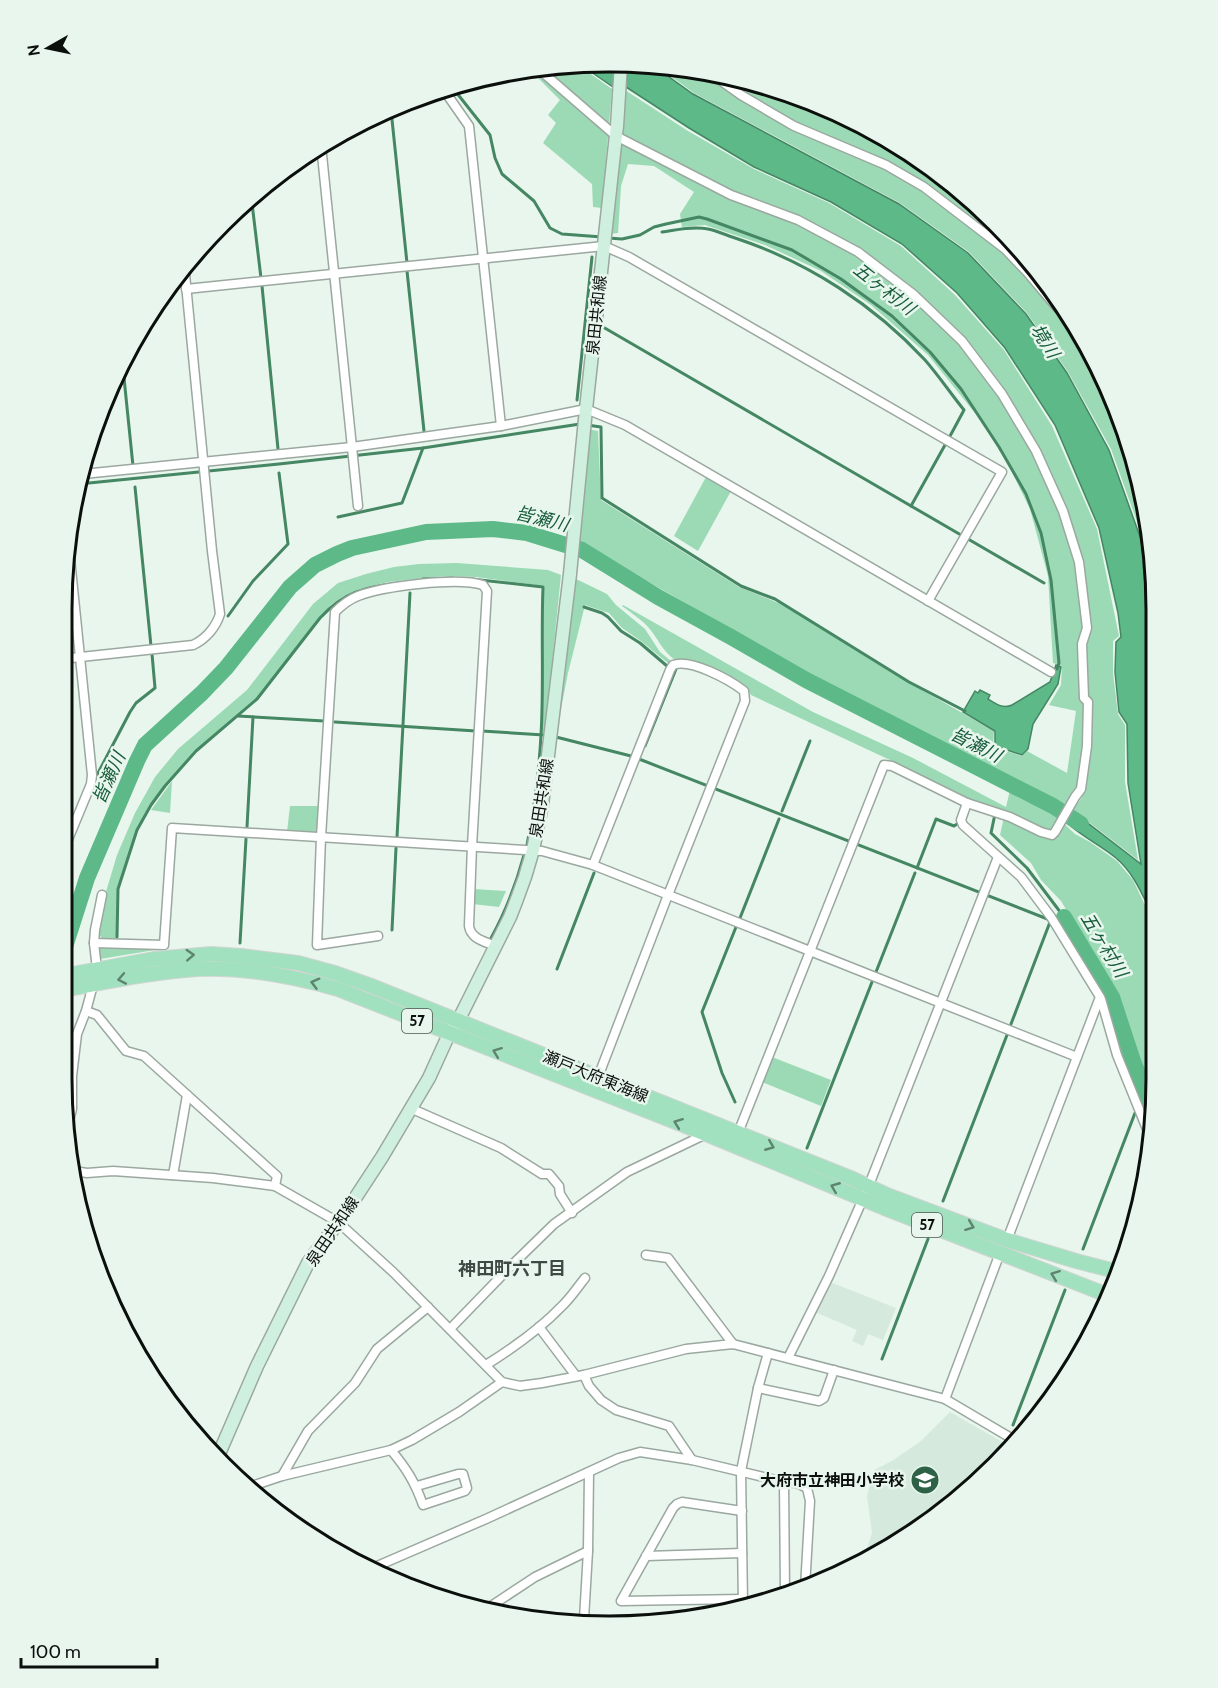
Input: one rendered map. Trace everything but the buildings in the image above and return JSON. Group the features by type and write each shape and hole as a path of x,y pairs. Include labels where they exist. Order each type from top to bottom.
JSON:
{"main road":[{"name":"泉田共和線","path":"221,1450 257,1366 308,1263 339,1222 382,1157 429,1078 449,1034 458,1021 510,917 533,850 542,805 570,571 620,72"},
{"name":"瀬戸大府東海線","path":"72,974 181,956 211,954 308,965 335,973 458,1021 869,1185 886,1195 1007,1240 1111,1271"},
{"name":"瀬戸大府東海線","path":"72,988 169,972 226,969 284,975 338,989 1102,1293"}],"street":[{"path":"547,76 616,131 731,195 798,220 858,252 913,294 962,342 1002,394 1036,451 1063,511 1079,562 1087,628 1082,644 1084,698 1088,702 1088,747 1081,789 1052,835 1010,817 967,803 892,766 884,765 738,1133"},
{"path":"726,85 794,126 886,165 924,187 1005,249 1026,271"},
{"path":"448,96 470,126 501,426"},
{"path":"322,156 358,506"},
{"path":"186,289 483,260 604,245 629,257 1002,472 928,601"},
{"path":"72,658 193,645 201,641 218,622 220,614 204,478 185,279"},
{"path":"89,473 353,449 586,412 625,425 1051,672"},
{"path":"72,830 91,784 92,775 73,582"},
{"path":"378,936 317,945 321,837 335,612 344,603 373,591 437,583 476,583 483,585 487,591 469,926 474,936 495,946"},
{"path":"593,865 669,670 673,665 693,666 713,673 744,691 745,701 598,1077"},
{"path":"967,803 961,820 963,825 1022,877 1100,997 1117,1055 1144,1122"},
{"path":"94,943 164,945 172,828 542,851 593,865 1077,1057"},
{"path":"788,1358 829,1276 869,1185 998,857"},
{"path":"94,970 95,930 102,895"},
{"path":"72,1076 77,1034 86,1011 90,985"},
{"path":"1007,1240 1100,997"},
{"path":"86,1011 97,1015 126,1051 144,1056 277,1176 275,1186"},
{"path":"172,1175 188,1095"},
{"path":"410,1108 501,1148 542,1174 549,1174 559,1186 560,1194 572,1213"},
{"path":"450,1329 554,1224 627,1172 706,1134"},
{"path":"80,1172 113,1171 172,1175 275,1186 339,1222 393,1272 502,1382 520,1386 580,1375 686,1349 733,1344 945,1399 1010,1437"},
{"path":"945,1399 1000,1254"},
{"path":"646,1255 668,1258 733,1344"},
{"path":"486,1365 514,1348 562,1307 585,1278"},
{"path":"282,1476 308,1431 355,1383 377,1349 428,1307"},
{"path":"539,1327 601,1400 616,1410 669,1426 692,1460"},
{"path":"743,1599 741,1472 758,1388 768,1353"},
{"path":"758,1388 819,1401 824,1398 834,1370"},
{"path":"257,1484 282,1476 391,1450 459,1412 502,1382"},
{"path":"391,1450 417,1486 423,1505 465,1491 467,1488 463,1474 417,1486"},
{"path":"380,1565 619,1458 640,1452 692,1460 784,1482 797,1483 807,1488 810,1501 806,1579"},
{"path":"584,1615 589,1472"},
{"path":"784,1482 785,1587"},
{"path":"731,1602 621,1601 677,1504 682,1502 742,1511"},
{"path":"494,1604 535,1577 588,1551"},
{"path":"646,1556 742,1553"}],"shaded area":[{"path":"592,72 614,72 613,87"},
{"path":"589,73 612,89 602,208 593,207 592,184 543,143 556,123 548,115 560,100 537,77"},
{"path":"627,73 667,76 693,94 899,204 968,253 1026,314 1067,373 1109,450 1141,540 1146,609 1146,902 1123,864 1066,822 1072,811 1141,864 1128,783 1127,724 1119,712 1115,672 1116,642 1121,637 1118,613 1099,528 1055,425 1005,348 957,293 902,244 831,202 754,167 626,87"},
{"path":"671,76 714,82 748,90 782,100 847,127 878,144 936,183 989,229 1035,282 1091,371 1118,436 1136,504 1140,529 1111,449 1068,372 1027,313 969,252 900,203 694,93"},
{"path":"625,90 688,131 754,169 829,203 901,246 955,295 1004,350 1052,426 1097,529 1119,636 1113,641 1113,673 1118,714 1125,725 1125,782 1138,860 1073,810 1082,797 1075,792 1065,805 838,690 575,540 587,429 598,431 601,500 739,587 781,604 892,673 994,731 993,747 1022,756 1027,751 1067,773 1076,711 1049,705 1061,685 1062,666 1053,663 1048,576 1030,509 1006,460 979,418 928,355 871,305 821,271 765,245 705,225 682,227 680,214 694,192 654,166 628,164 621,186 618,233 609,234"},
{"path":"706,477 731,491 698,551 674,536"},
{"path":"457,563 548,570 561,575 545,733 542,732 544,586 476,577 444,576 388,582 360,589 331,605 256,699 195,750 150,804 136,830 118,889 116,939 102,938 99,935 105,895 117,855 135,813 155,777 178,749 247,690 313,604 338,583 366,574 394,567"},
{"path":"574,578 607,594 616,605 645,629 660,652 671,661 669,664 622,628 609,613 585,605 556,734"},
{"path":"622,606 813,712 913,758 1006,807 1010,790 1058,818 1075,834 1117,861 1133,880 1146,907 1146,1085 1135,1059 1117,995 1061,901 1041,880 1031,863 1000,835 1005,812 969,801 890,760 751,695 747,689 730,679 679,662 665,651 645,624"},
{"path":"1056,665 1061,667 1058,684 1033,724 1028,749 1022,755 995,746 995,731 963,712 975,691 978,693 980,690 990,695 988,699 997,704 1012,705 1050,682"},
{"path":"172,781 170,813 151,810"},
{"path":"290,806 321,806 319,831 316,834 287,832"},
{"path":"473,889 506,891 499,907 472,904"},
{"path":"98,947 161,949 100,959"},
{"path":"772,1057 831,1080 821,1106 762,1082"},
{"path":"830,1282 896,1308 883,1340 868,1334 863,1346 852,1341 857,1330 815,1312"},
{"name":"大府市立神田小学校","path":"950,1412 1004,1443 963,1483 936,1505 866,1550 872,1533 867,1496 874,1470 921,1441"}],"waterway":[{"name":"五ヶ村川","path":"457,94 490,135 495,158 502,174 534,201 550,228 562,234 602,237"},
{"path":"392,118 407,263"},
{"path":"252,207 261,278"},
{"name":"五ヶ村川","path":"608,238 622,239 640,235 654,227 666,224 699,217 707,219 792,250 841,279 892,316 930,352 961,389 1026,494 1041,533 1051,580 1059,663 1057,669"},
{"path":"662,232 697,228 719,232 790,260 815,273 862,304 884,321 925,360 964,410 949,438"},
{"path":"577,400 592,257"},
{"path":"407,271 424,431"},
{"path":"262,286 278,449"},
{"path":"603,327 961,535"},
{"path":"124,378 133,466"},
{"path":"87,483 423,448 580,424"},
{"path":"587,425 601,427 602,498 741,586 775,599 909,682 965,711"},
{"path":"911,506 945,445"},
{"path":"338,517 402,503 423,448"},
{"path":"228,616 253,581 288,544 279,473"},
{"path":"135,487 151,646"},
{"name":"皆瀬川","path":"72,925 87,878 145,745 226,668 290,587 315,565 352,548 426,532 493,529 527,533 582,550 658,597 806,680 1053,806 1081,824"},
{"path":"968,539 1044,583"},
{"path":"423,579 453,578"},
{"path":"471,579 543,587 541,735 536,790 527,845"},
{"path":"117,937 118,889 137,830 165,786 196,751 257,699 329,609 356,592 399,583"},
{"path":"397,837 410,593"},
{"path":"584,607 608,617 621,631 640,643 667,666"},
{"path":"97,775 130,712 136,703 155,688 152,654"},
{"path":"645,746 676,669"},
{"path":"238,716 324,721"},
{"path":"247,827 253,717"},
{"path":"335,722 476,731"},
{"path":"482,731 544,735"},
{"path":"556,737 631,756"},
{"path":"782,811 810,741"},
{"path":"639,759 1050,920 1064,917 1027,868 991,833 995,814"},
{"path":"740,918 779,819"},
{"path":"917,868 936,819 954,826 957,824"},
{"path":"240,943 246,839"},
{"path":"392,930 396,848"},
{"path":"490,940 510,899 524,855"},
{"path":"557,969 594,873"},
{"path":"876,972 915,873"},
{"name":"五ヶ村川","path":"1064,917 1112,997 1146,1093"},
{"path":"1011,1024 1050,920"},
{"path":"735,1102 722,1073 702,1012 736,927"},
{"path":"807,1148 872,982"},
{"path":"943,1201 1007,1035"},
{"path":"1083,1249 1135,1113"},
{"path":"882,1359 928,1239"},
{"path":"1013,1425 1065,1290"}],"place":[{"name":"大府市立神田小学校","path":"925,1480"}],"district":[{"name":"神田町六丁目","path":"512,1269"}],"water label":[{"name":"境川","path":"1045,341"}]}
